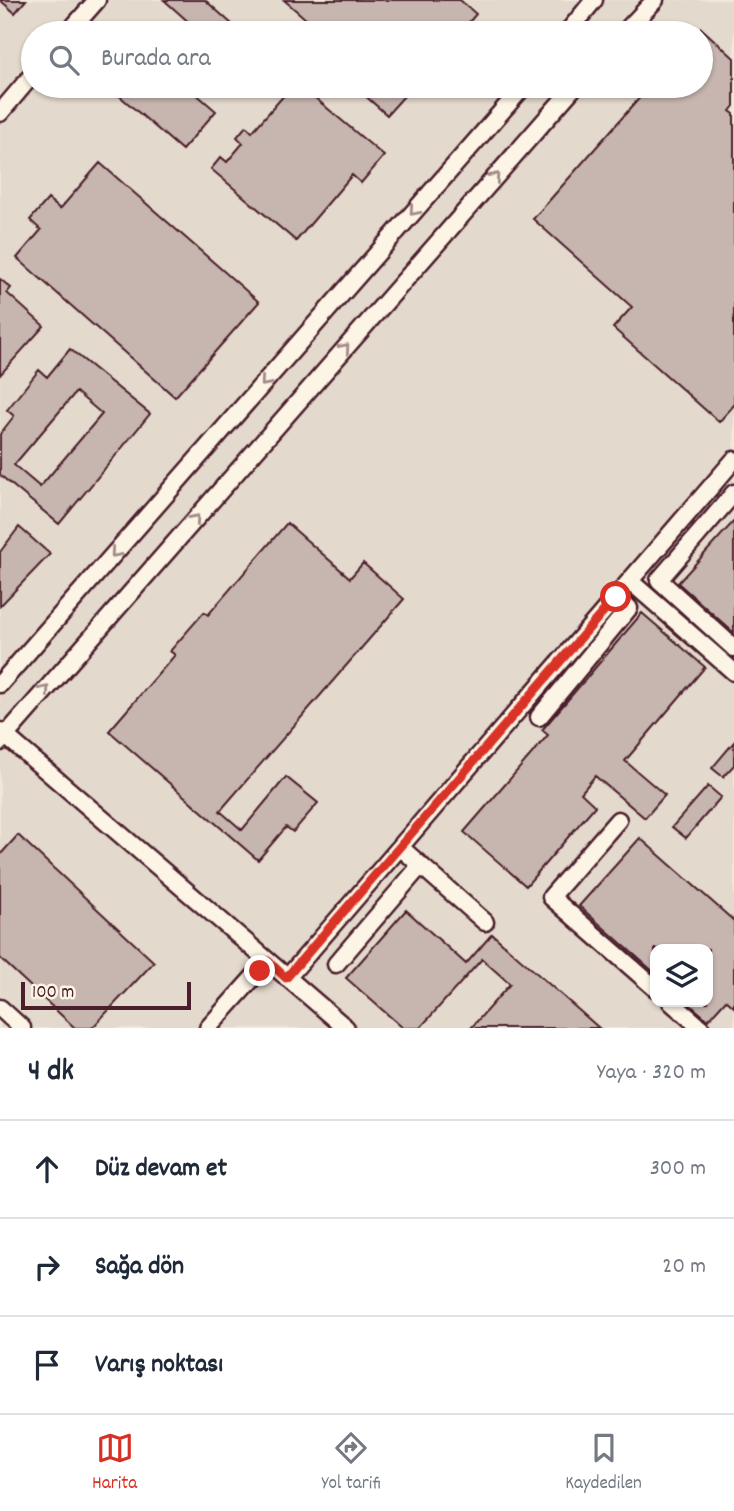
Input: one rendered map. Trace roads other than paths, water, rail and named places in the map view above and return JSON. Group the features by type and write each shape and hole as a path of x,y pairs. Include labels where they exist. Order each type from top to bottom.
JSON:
{"street":[{"path":"79,21 97,0"},
{"path":"577,21 594,0"},
{"path":"635,21 655,0"},
{"path":"0,113 21,88"},
{"path":"0,684 513,98"},
{"path":"346,1028 2,736 564,98"},
{"path":"286,978 734,460"},
{"path":"706,491 723,506"},
{"path":"734,493 659,580 734,648"},
{"path":"630,580 734,672"},
{"path":"539,716 629,608 616,597"},
{"path":"618,820 551,897 650,984"},
{"path":"400,846 485,922"},
{"path":"336,964 421,865"},
{"path":"208,1028 268,961"},
{"path":"677,1007 701,1028"},
{"path":"0,1008 22,1028"}]}
